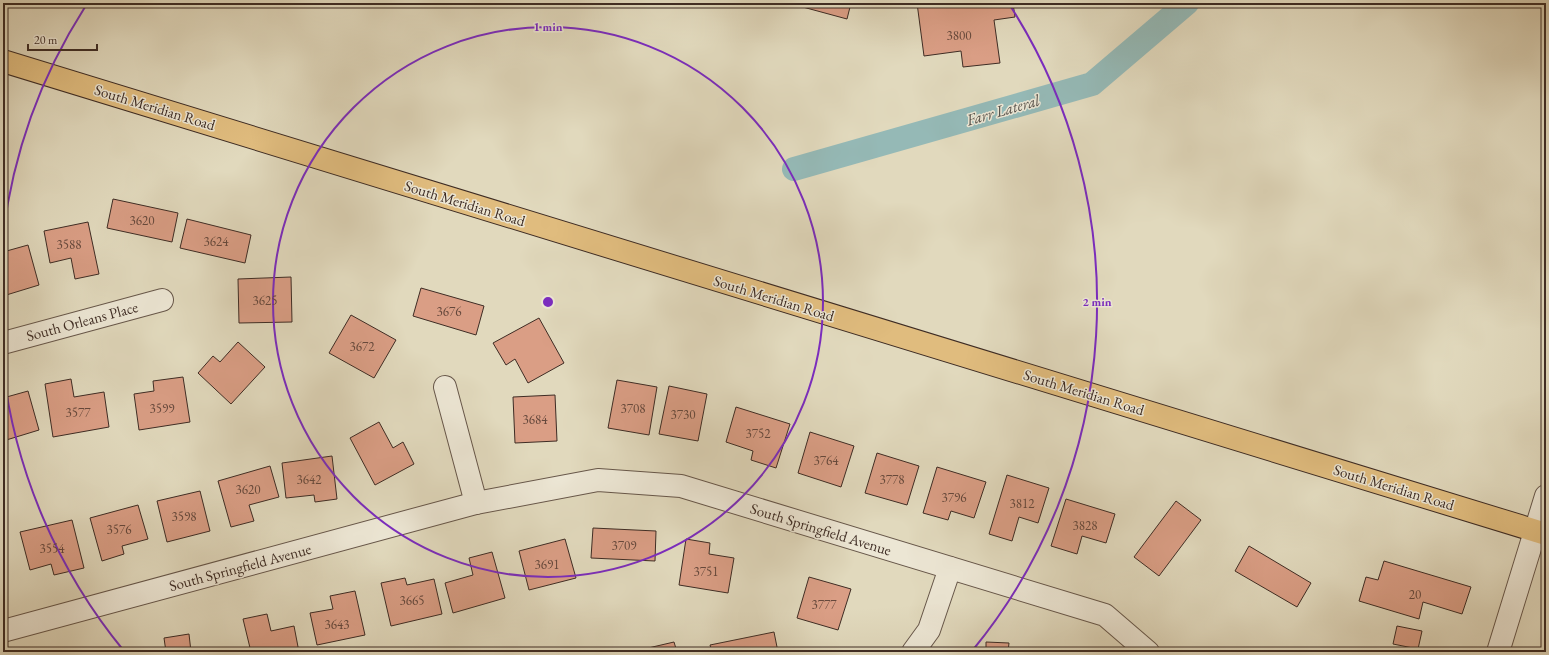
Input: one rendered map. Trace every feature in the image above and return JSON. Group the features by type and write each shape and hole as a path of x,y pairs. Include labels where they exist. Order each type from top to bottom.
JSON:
{"main road":[{"name":"South Meridian Road","path":"3,61 1541,533"}],"street":[{"name":"South Orleans Place","path":"3,342 162,300"},
{"path":"445,387 476,503"},
{"name":"South Springfield Avenue","path":"3,631 476,503 598,480 681,486 1105,615 1148,652"},
{"path":"1498,652 1541,533 1546,496"},
{"path":"913,652 929,630 950,568"}],"building":[{"path":"788,3 851,3 847,19"},
{"path":"917,3 1013,3 1015,17 994,20 1000,63 963,67 961,51 924,56"},
{"path":"113,199 178,213 172,242 107,228"},
{"path":"187,219 251,235 245,263 180,248"},
{"path":"88,222 99,274 75,279 71,258 50,263 44,231"},
{"path":"28,245 39,285 3,296 3,252"},
{"path":"291,277 292,322 239,323 238,279"},
{"path":"421,288 484,306 476,335 413,316"},
{"path":"351,315 396,340 374,378 329,353"},
{"path":"539,318 564,363 528,383 515,359 506,365 493,343"},
{"path":"238,342 265,367 231,404 198,373 213,356 220,362"},
{"path":"183,377 190,422 139,430 134,394 154,391 153,381"},
{"path":"71,379 74,397 104,392 109,427 53,437 45,384"},
{"path":"617,380 657,387 649,435 608,428"},
{"path":"669,386 707,394 698,441 659,434"},
{"path":"28,391 39,430 3,441 3,398"},
{"path":"555,395 557,441 515,443 513,397"},
{"path":"736,407 790,424 776,468 751,460 753,451 726,442"},
{"path":"379,422 393,448 403,442 414,464 375,485 350,438"},
{"path":"810,432 854,446 841,487 798,473"},
{"path":"877,453 919,466 907,505 865,493"},
{"path":"332,456 337,499 315,502 314,495 286,498 282,463"},
{"path":"270,466 279,497 249,505 254,521 231,527 218,481"},
{"path":"937,467 986,482 974,518 951,511 948,520 923,513"},
{"path":"1007,475 1049,488 1038,523 1019,517 1012,541 989,534"},
{"path":"200,491 210,531 167,542 157,501"},
{"path":"1066,499 1115,514 1106,543 1082,536 1077,554 1051,546"},
{"path":"1176,501 1201,520 1159,576 1134,557"},
{"path":"138,505 148,539 122,546 124,554 102,561 90,518"},
{"path":"72,520 84,568 54,575 51,564 30,570 20,532"},
{"path":"593,528 656,531 655,561 591,558"},
{"path":"565,539 576,578 529,590 519,551"},
{"path":"686,539 710,543 709,554 734,558 728,593 679,585"},
{"path":"1249,546 1311,583 1297,607 1235,571"},
{"path":"492,552 505,598 453,613 445,583 473,575 469,558"},
{"path":"1384,561 1471,587 1462,614 1423,602 1419,619 1359,601 1366,577 1378,580"},
{"path":"809,577 851,589 838,630 797,618"},
{"path":"405,578 407,585 434,579 442,614 391,626 381,583"},
{"path":"355,591 365,635 317,645 310,613 333,609 330,596"},
{"path":"267,614 271,631 294,626 299,652 251,652 243,619"},
{"path":"1397,626 1422,631 1418,649 1393,644"},
{"path":"774,632 778,652 712,652 710,645"},
{"path":"189,634 191,652 166,652 164,638"},
{"path":"674,642 677,652 631,652"},
{"path":"986,642 1009,643 1008,652 986,652"}],"waterway":[{"name":"Farr Lateral","path":"794,169 1092,84 1187,3"}]}
